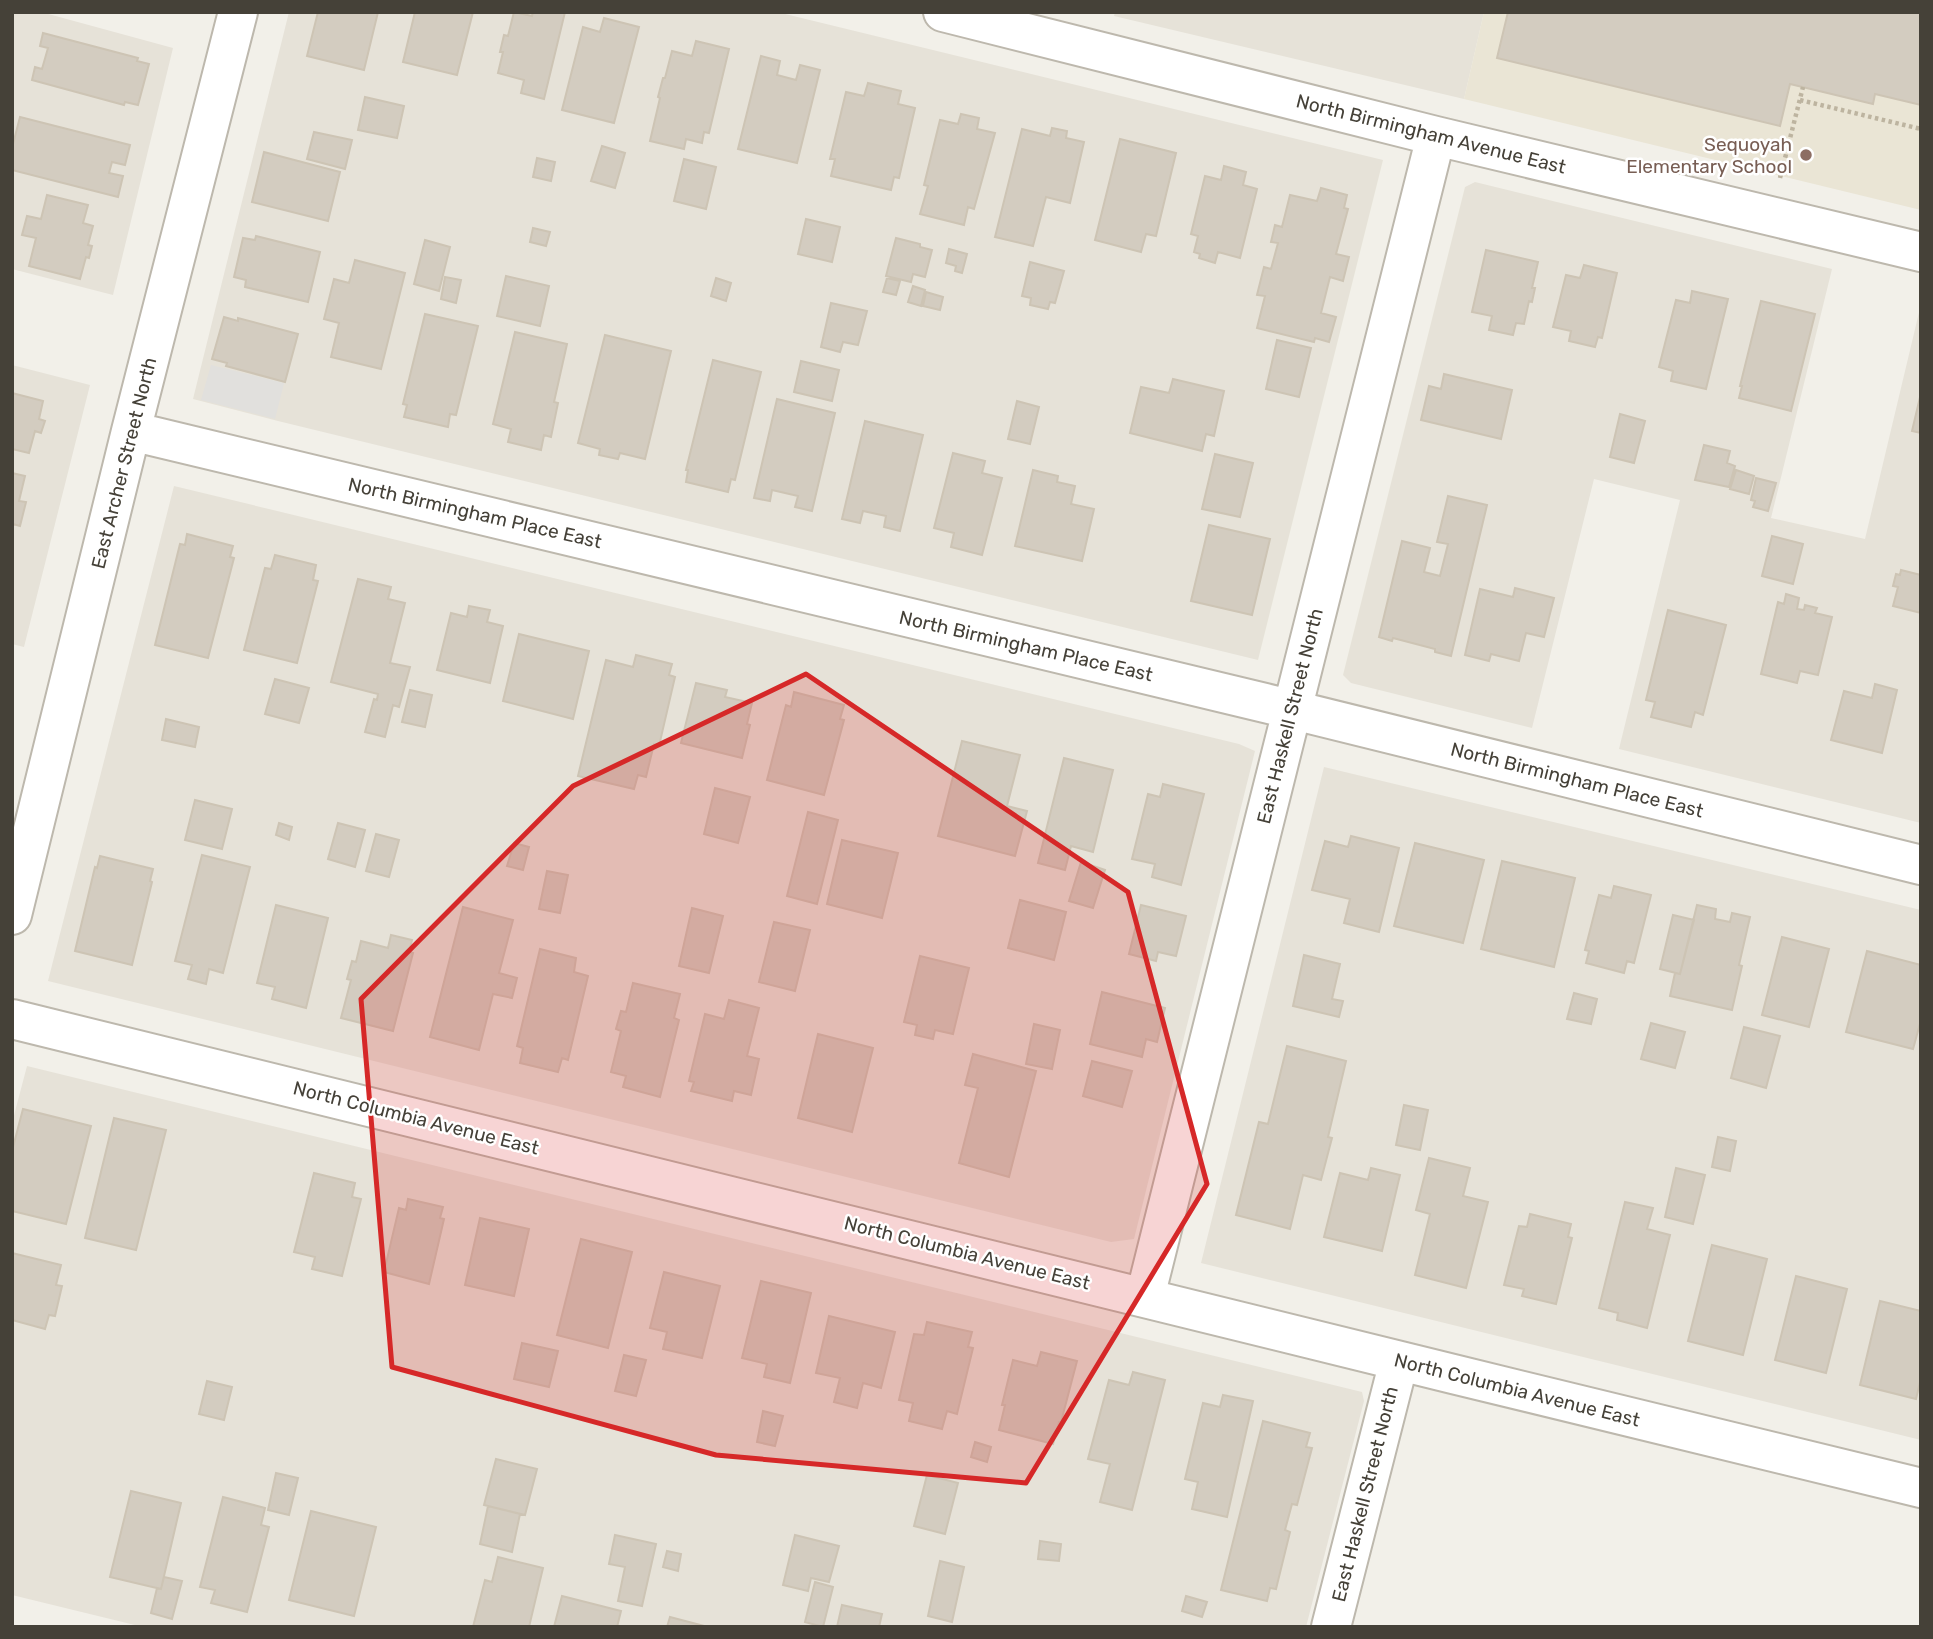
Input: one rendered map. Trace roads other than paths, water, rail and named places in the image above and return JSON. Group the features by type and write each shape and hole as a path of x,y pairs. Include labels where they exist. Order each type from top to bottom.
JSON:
{"street":[{"name":"East Archer Street North","path":"12,915 131,430 238,12"},
{"name":"North Birmingham Avenue East","path":"943,12 1436,136 1921,253"},
{"name":"East Haskell Street North","path":"1145,1297 1436,136"},
{"name":"North Birmingham Place East","path":"131,430 1292,709 1921,865"},
{"name":"North Columbia Avenue East","path":"12,1019 1921,1488"},
{"name":"East Haskell Street North","path":"1331,1627 1399,1361"}],"place":[{"name":"Sequoyah Elementary School","path":"1806,155"}]}
